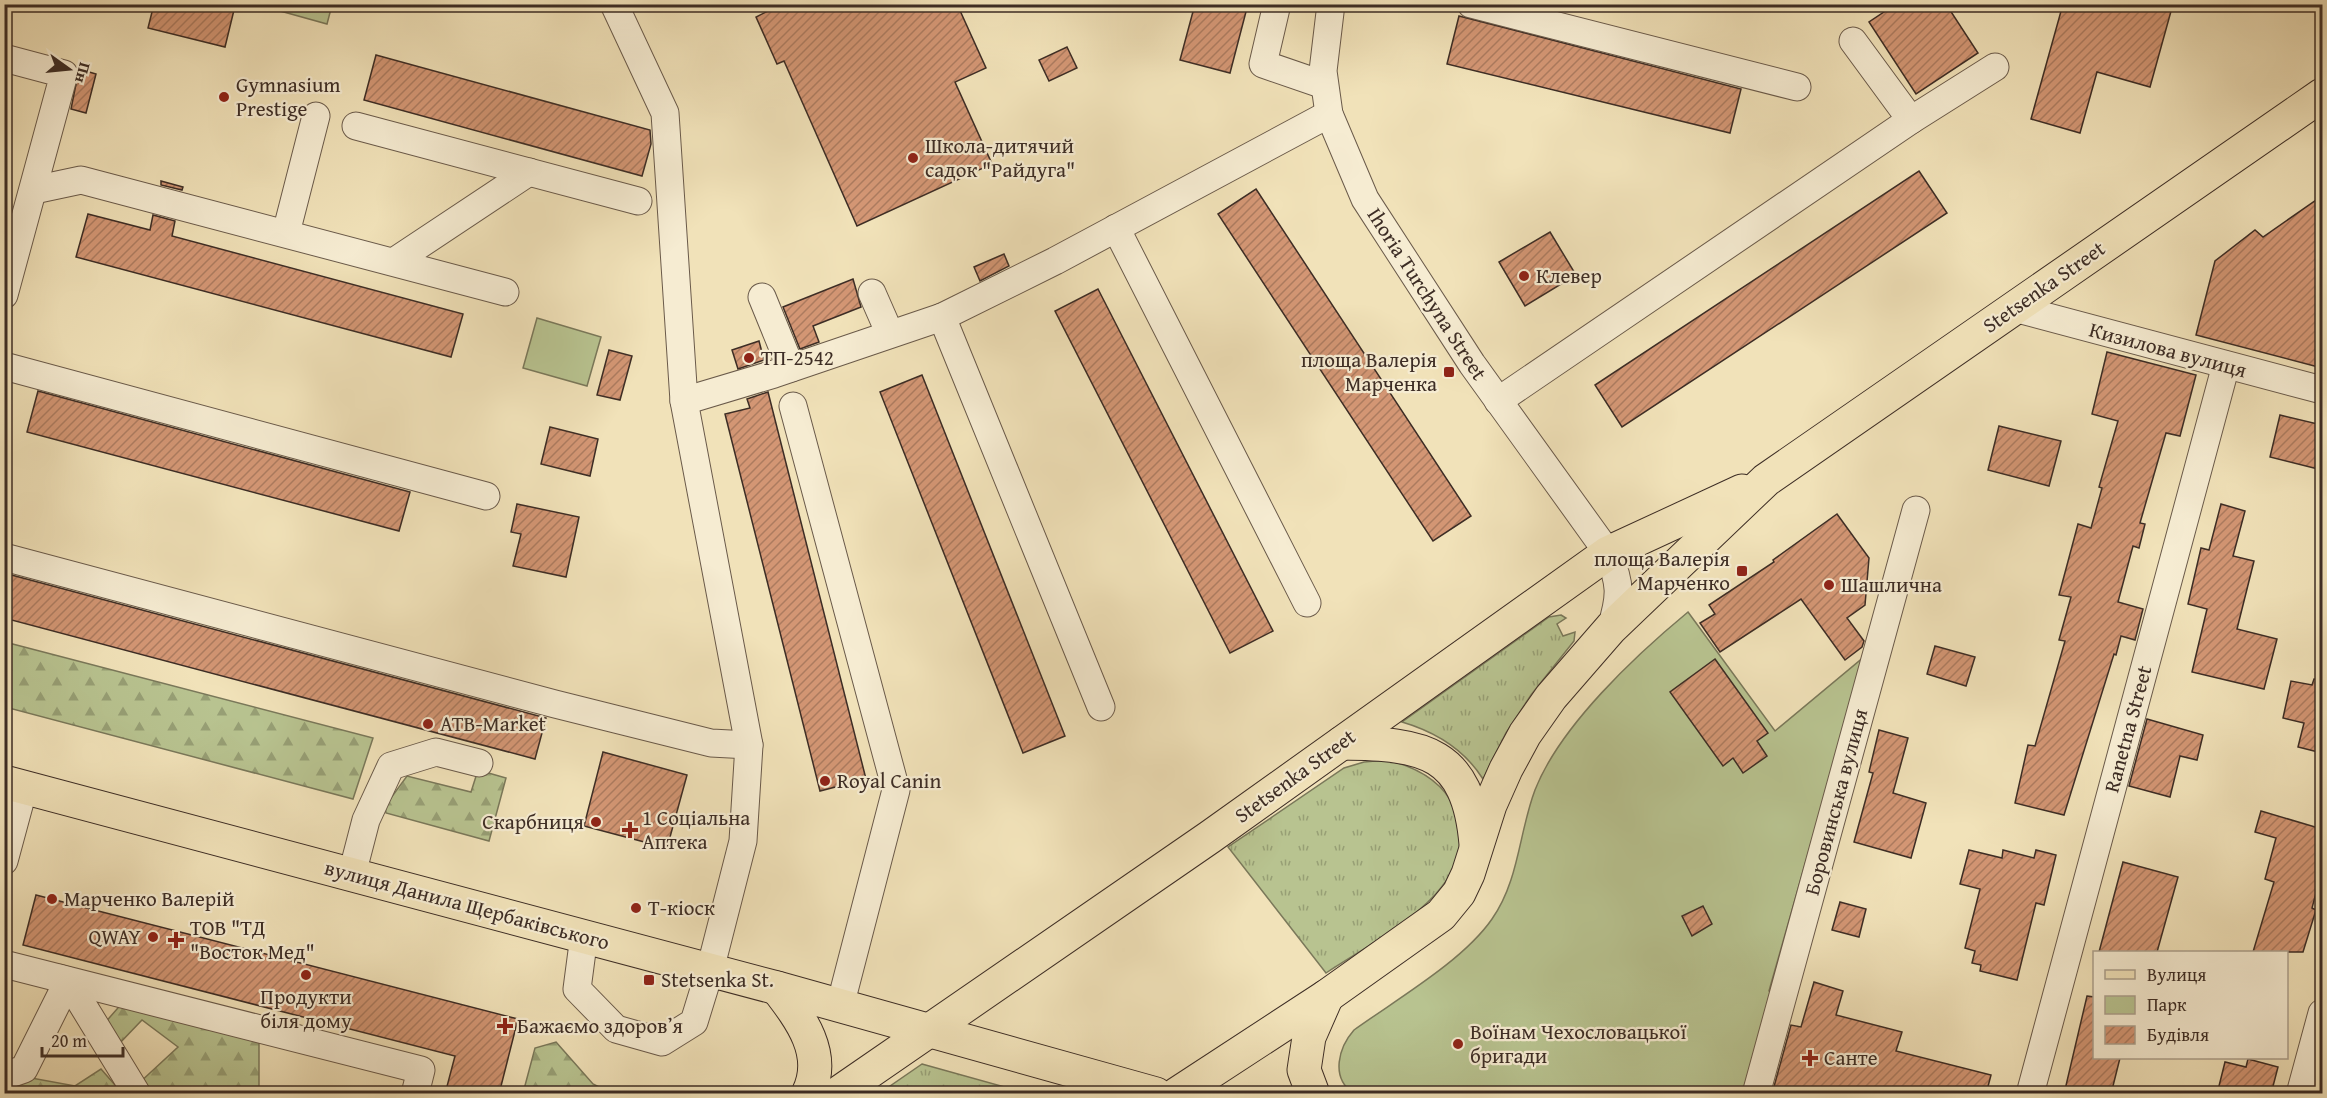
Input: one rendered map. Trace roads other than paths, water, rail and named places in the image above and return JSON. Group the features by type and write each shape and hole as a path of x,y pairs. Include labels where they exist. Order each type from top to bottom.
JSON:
{"main road":[{"name":"Stetsenka Street","path":"1177,1094 1327,996 1441,915 1463,883 1490,805 1525,734 1551,698 1611,628 1766,480 2322,95"},
{"name":"Stetsenka Street","path":"837,1094 1342,743 1608,553 1766,480"},
{"path":"1342,743 1391,743 1419,749 1445,764 1464,788 1474,816 1477,846"},
{"name":"вулиця Данила Щербаківського","path":"14,784 930,1031"},
{"path":"777,988 803,1023 814,1050 814,1082 808,1094"},
{"path":"1313,1094 1304,1070 1309,1037 1327,996"},
{"path":"930,1031 1156,1094"}],"street":[{"path":"584,936 577,989 616,1029 662,1042 694,1022 710,970 743,841 748,746 684,401 665,114 614,4"},
{"path":"1277,4 1263,64 1324,85"},
{"name":"Ihoria Turchyna Street","path":"1331,4 1323,72 1329,114 1365,198 1498,401 1608,553 1620,588 1611,628"},
{"path":"1471,4 1797,87"},
{"path":"1853,40 1911,120"},
{"path":"4,58 64,74 4,295"},
{"path":"1498,401 1911,120 1995,67"},
{"path":"684,401 942,317 985,298 1329,114"},
{"path":"286,234 316,116"},
{"path":"356,126 638,201"},
{"path":"395,261 529,172"},
{"path":"34,190 81,180 395,261 505,292"},
{"path":"1116,228 1307,603"},
{"path":"872,293 890,334"},
{"path":"762,297 791,368"},
{"name":"Кизилова вулиця","path":"2014,308 2322,390"},
{"path":"942,317 1101,707"},
{"name":"Ranetna Street","path":"2030,1094 2226,365"},
{"path":"4,366 486,496"},
{"path":"793,406 896,790 840,1006"},
{"name":"Боровинська вулиця","path":"1756,1094 1917,510"},
{"path":"4,557 513,693 711,743 748,746"},
{"path":"352,874 366,820 391,766 436,752 479,763"},
{"path":"6,848 14,784"},
{"path":"4,964 421,1070 415,1094"},
{"path":"4,1076 24,1069 68,981"},
{"path":"68,981 137,1094"},
{"path":"2300,1094 2322,1013"}],"place":[{"name":"Gymnasium Prestige","path":"224,97"},
{"name":"Школа-дитячий садок \"Райдуга\"","path":"913,158"},
{"name":"Клевер","path":"1524,276"},
{"name":"ТП-2542","path":"749,358"},
{"name":"площа Валерія Марченка","path":"1449,372"},
{"name":"площа Валерія Марченко","path":"1742,571"},
{"name":"Шашлична","path":"1829,585"},
{"name":"ATB-Market","path":"428,724"},
{"name":"Royal Canin","path":"825,781"},
{"name":"Скарбниця","path":"596,822"},
{"name":"1 Соціальна Аптека","path":"630,830"},
{"name":"Марченко Валерій","path":"52,899"},
{"name":"Т-кіоск","path":"636,908"},
{"name":"QWAY","path":"153,937"},
{"name":"ТОВ \"ТД \"Восток Мед\"","path":"176,940"},
{"name":"Продукти біля дому","path":"306,975"},
{"name":"Stetsenka St.","path":"649,980"},
{"name":"Бажаємо здоровʼя","path":"505,1026"},
{"name":"Воїнам Чехословацької бригади","path":"1458,1044"},
{"name":"Санте","path":"1810,1058"}]}
